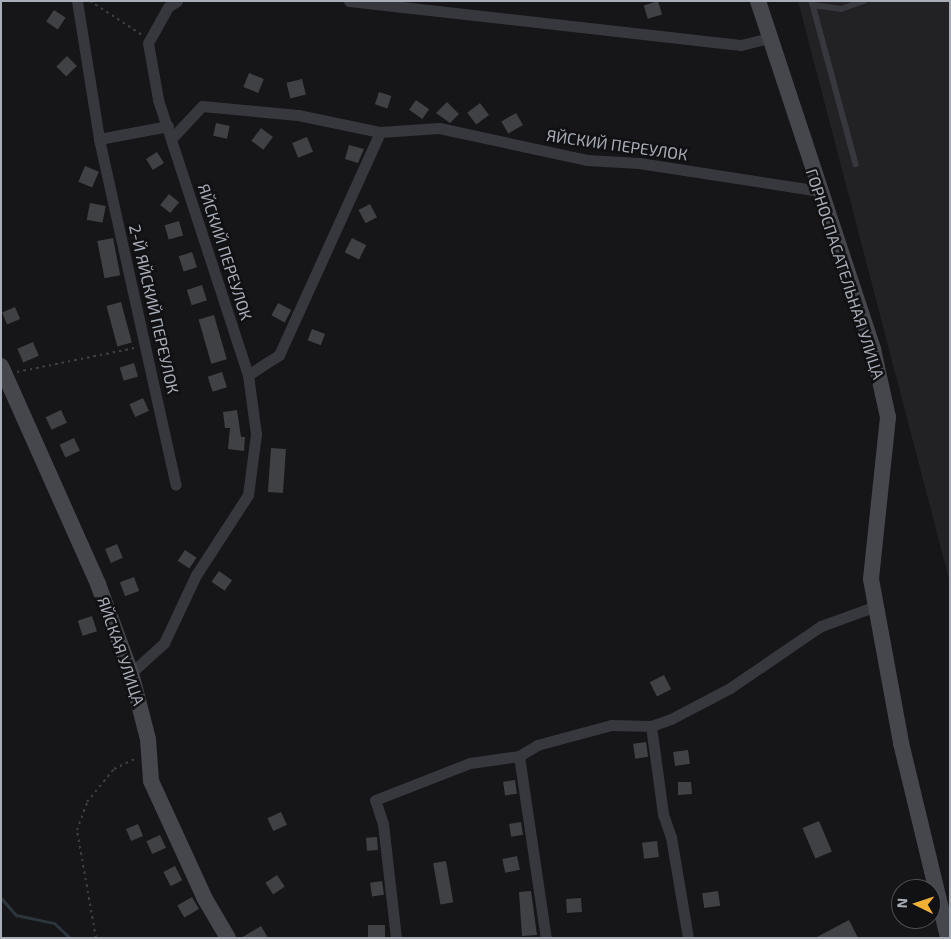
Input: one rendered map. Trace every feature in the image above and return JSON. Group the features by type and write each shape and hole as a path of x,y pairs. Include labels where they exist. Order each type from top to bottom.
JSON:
{"street":[{"name":"2-Й ЯЙСКИЙ ПЕРЕУЛОК","path":"77,1 99,139 176,485"},
{"path":"148,43 168,7 177,1"},
{"path":"349,1 741,45 770,38"},
{"name":"ГОРНОСПАСАТЕЛЬНАЯ УЛИЦА","path":"758,1 873,349 888,417 871,579 901,743 948,938"},
{"name":"ЯЙСКИЙ ПЕРЕУЛОК","path":"131,674 164,643 196,575 248,494 256,434 248,375 173,137 158,99 148,43"},
{"name":"ЯЙСКИЙ ПЕРЕУЛОК","path":"173,137 202,106 298,115 380,132 439,128 588,160 639,163 820,191"},
{"path":"99,139 168,126"},
{"path":"248,375 279,355 380,132"},
{"name":"ЯЙСКАЯ УЛИЦА","path":"3,371 98,584 131,674 149,752 151,781 205,899 228,938"},
{"path":"396,938 383,824 375,800 470,764 519,756 537,745 611,725 652,726 730,688 821,626 876,606"},
{"path":"652,726 663,814 688,938"},
{"path":"519,756 546,938"}],"lane":[{"path":"856,164 813,3 841,9 864,1"}],"path":[{"path":"90,1 110,18 137,30 148,43"},
{"path":"3,371 145,346"},
{"path":"96,938 77,830 87,802 114,769 149,752"}],"shaded area":[{"path":"798,1 950,1 950,583"}],"building":[{"path":"658,1 662,14 648,19 644,5"},
{"path":"54,10 66,18 58,29 46,22"},
{"path":"67,56 77,66 66,77 56,67"},
{"path":"249,73 264,79 258,93 243,87"},
{"path":"302,79 306,95 290,98 286,83"},
{"path":"379,92 391,96 387,108 375,104"},
{"path":"416,100 429,109 422,119 409,110"},
{"path":"447,102 459,114 450,123 436,113"},
{"path":"480,103 489,115 476,125 467,113"},
{"path":"516,113 523,125 508,134 501,122"},
{"path":"216,123 230,126 227,139 213,136"},
{"path":"261,128 273,137 263,150 251,141"},
{"path":"307,137 313,152 298,158 292,143"},
{"path":"349,145 364,149 358,163 345,159"},
{"path":"157,152 164,163 153,170 146,159"},
{"path":"85,166 99,172 92,188 78,182"},
{"path":"169,194 179,202 170,213 160,205"},
{"path":"90,203 106,206 102,223 87,220"},
{"path":"370,204 377,217 366,223 359,210"},
{"path":"179,221 183,235 169,240 165,225"},
{"path":"113,238 120,275 105,278 97,241"},
{"path":"352,238 366,245 359,260 345,252"},
{"path":"192,252 197,267 184,272 179,256"},
{"path":"202,285 207,300 192,305 187,290"},
{"path":"121,302 132,343 117,346 107,306"},
{"path":"278,303 291,310 285,322 271,315"},
{"path":"15,307 20,319 7,324 2,312"},
{"path":"214,315 227,359 211,364 199,319"},
{"path":"312,329 325,334 321,345 308,340"},
{"path":"33,342 39,356 23,362 17,349"},
{"path":"134,363 138,376 124,381 120,367"},
{"path":"222,372 227,387 213,392 208,377"},
{"path":"143,398 149,411 135,417 129,404"},
{"path":"61,410 67,423 52,430 46,417"},
{"path":"237,410 241,437 245,437 244,451 228,449 230,428 225,428 223,412"},
{"path":"74,438 80,451 65,457 59,445"},
{"path":"271,448 286,449 283,493 268,492"},
{"path":"117,544 123,558 111,563 105,549"},
{"path":"185,550 197,558 189,569 178,561"},
{"path":"219,571 232,580 225,591 212,582"},
{"path":"134,577 139,591 125,596 120,582"},
{"path":"92,616 97,631 83,636 78,621"},
{"path":"664,675 671,689 657,697 650,682"},
{"path":"646,742 648,757 635,759 633,744"},
{"path":"688,750 690,764 675,766 673,752"},
{"path":"515,780 517,794 505,796 503,782"},
{"path":"678,782 691,782 692,794 678,795"},
{"path":"281,812 287,825 273,831 267,818"},
{"path":"819,821 832,851 815,858 802,828"},
{"path":"521,822 523,835 511,837 509,824"},
{"path":"138,824 143,836 131,841 126,829"},
{"path":"160,835 166,848 152,854 146,841"},
{"path":"377,837 378,850 367,851 366,838"},
{"path":"657,841 659,857 644,859 642,843"},
{"path":"517,856 520,870 505,873 502,859"},
{"path":"446,861 453,902 440,905 433,863"},
{"path":"175,866 182,880 171,886 163,872"},
{"path":"277,875 285,887 273,894 265,883"},
{"path":"382,881 384,895 372,897 370,883"},
{"path":"531,891 537,935 522,936 519,892"},
{"path":"718,891 720,906 704,908 702,893"},
{"path":"192,897 199,909 184,918 177,906"},
{"path":"581,898 582,912 567,913 566,899"},
{"path":"849,920 858,938 815,938"},
{"path":"368,925 385,925 385,938 368,938"},
{"path":"261,926 268,938 241,938"}],"waterway":[{"path":"1,898 16,915 54,923 70,938"}]}
